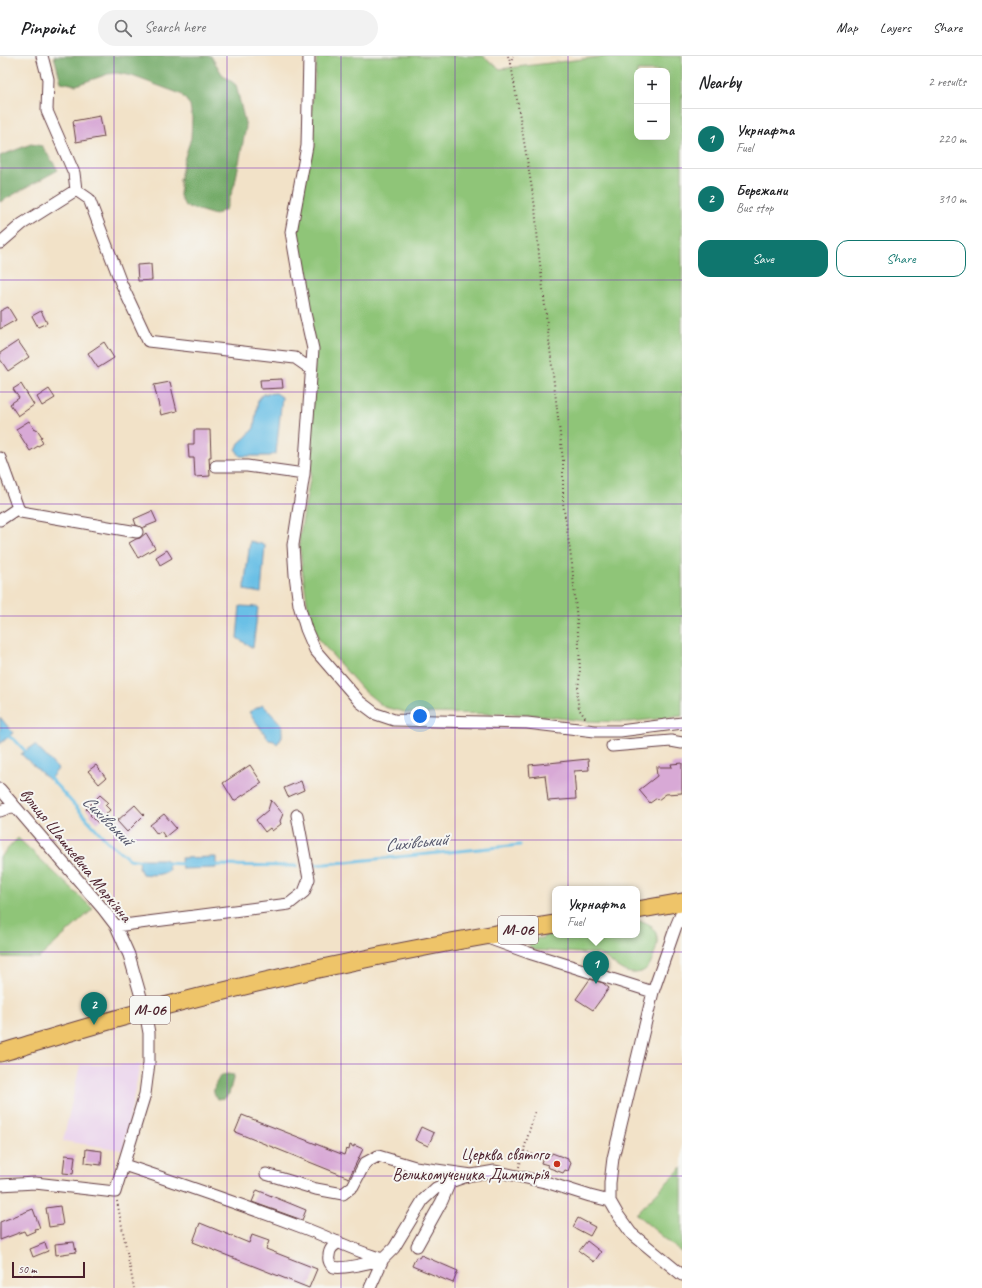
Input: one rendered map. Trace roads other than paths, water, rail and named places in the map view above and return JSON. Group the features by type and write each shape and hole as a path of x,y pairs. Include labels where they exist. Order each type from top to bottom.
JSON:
{"highway":[{"path":"640,909 682,902"},
{"name":"М-06","path":"0,1053 145,1011 302,972 480,936 552,924"}],"street":[{"path":"42,56 48,80 47,111 74,173 76,190 89,199 121,283 148,341 295,358 311,369"},
{"path":"309,56 307,146 291,232 305,313 313,348 304,474 293,545 299,605 306,629 315,650 360,702 376,714 394,720 527,723 595,731 620,730 682,723"},
{"path":"0,243 22,224 76,190"},
{"path":"0,458 18,508 21,512 137,532"},
{"path":"216,466 247,466 304,474"},
{"path":"0,520 18,508"},
{"path":"612,746 671,741 682,743"},
{"name":"вулиця Шашкевича Маркіяна","path":"0,789 116,926 129,955 145,1011 149,1033 149,1062 145,1094 115,1192 35,1183 0,1185"},
{"path":"0,811 14,806"},
{"path":"116,926 289,904 304,892 309,879 297,815"},
{"path":"682,912 653,992 613,1158 610,1183 610,1201 631,1233 682,1275"},
{"path":"480,936 653,992"},
{"path":"266,1174 316,1189 343,1194 353,1186 365,1163 378,1156 415,1166 472,1175"},
{"path":"124,1165 235,1202 326,1236 370,1256 383,1259"},
{"path":"370,1288 383,1259 394,1248 423,1200 436,1188 450,1182 472,1175 495,1171 549,1183 610,1201"},
{"path":"417,1246 442,1201 450,1182"},
{"path":"339,1242 331,1248 329,1253 328,1260 334,1267 364,1264 383,1259"}],"water":[{"path":"276,393 282,397 276,453 270,456 240,456 236,450 239,443 254,428 258,400 263,394"},
{"path":"250,541 265,545 261,593 244,590"},
{"path":"240,606 258,607 253,648 237,638"},
{"path":"263,705 282,725 282,737 277,744 274,741 269,740 249,712"},
{"path":"0,717 13,733 0,744"},
{"path":"35,745 58,769 49,780 21,754"},
{"path":"216,857 216,868 182,869 181,858"},
{"path":"140,859 164,859 167,861 169,870 159,874 142,874 139,868"}],"waterway":[{"name":"Сихівський","path":"0,732 15,740 27,753"},
{"name":"Сихівський","path":"48,776 107,841 129,859 144,861"},
{"name":"Сихівський","path":"315,865 520,845"},
{"name":"Сихівський","path":"165,863 185,864"},
{"name":"Сихівський","path":"213,865 297,866"}],"place":[{"name":"Укрнафта","path":"596,984"},
{"name":"Бережани","path":"94,1025"},
{"name":"Церква святого Великомученика Димитрія","path":"557,1164"}]}
